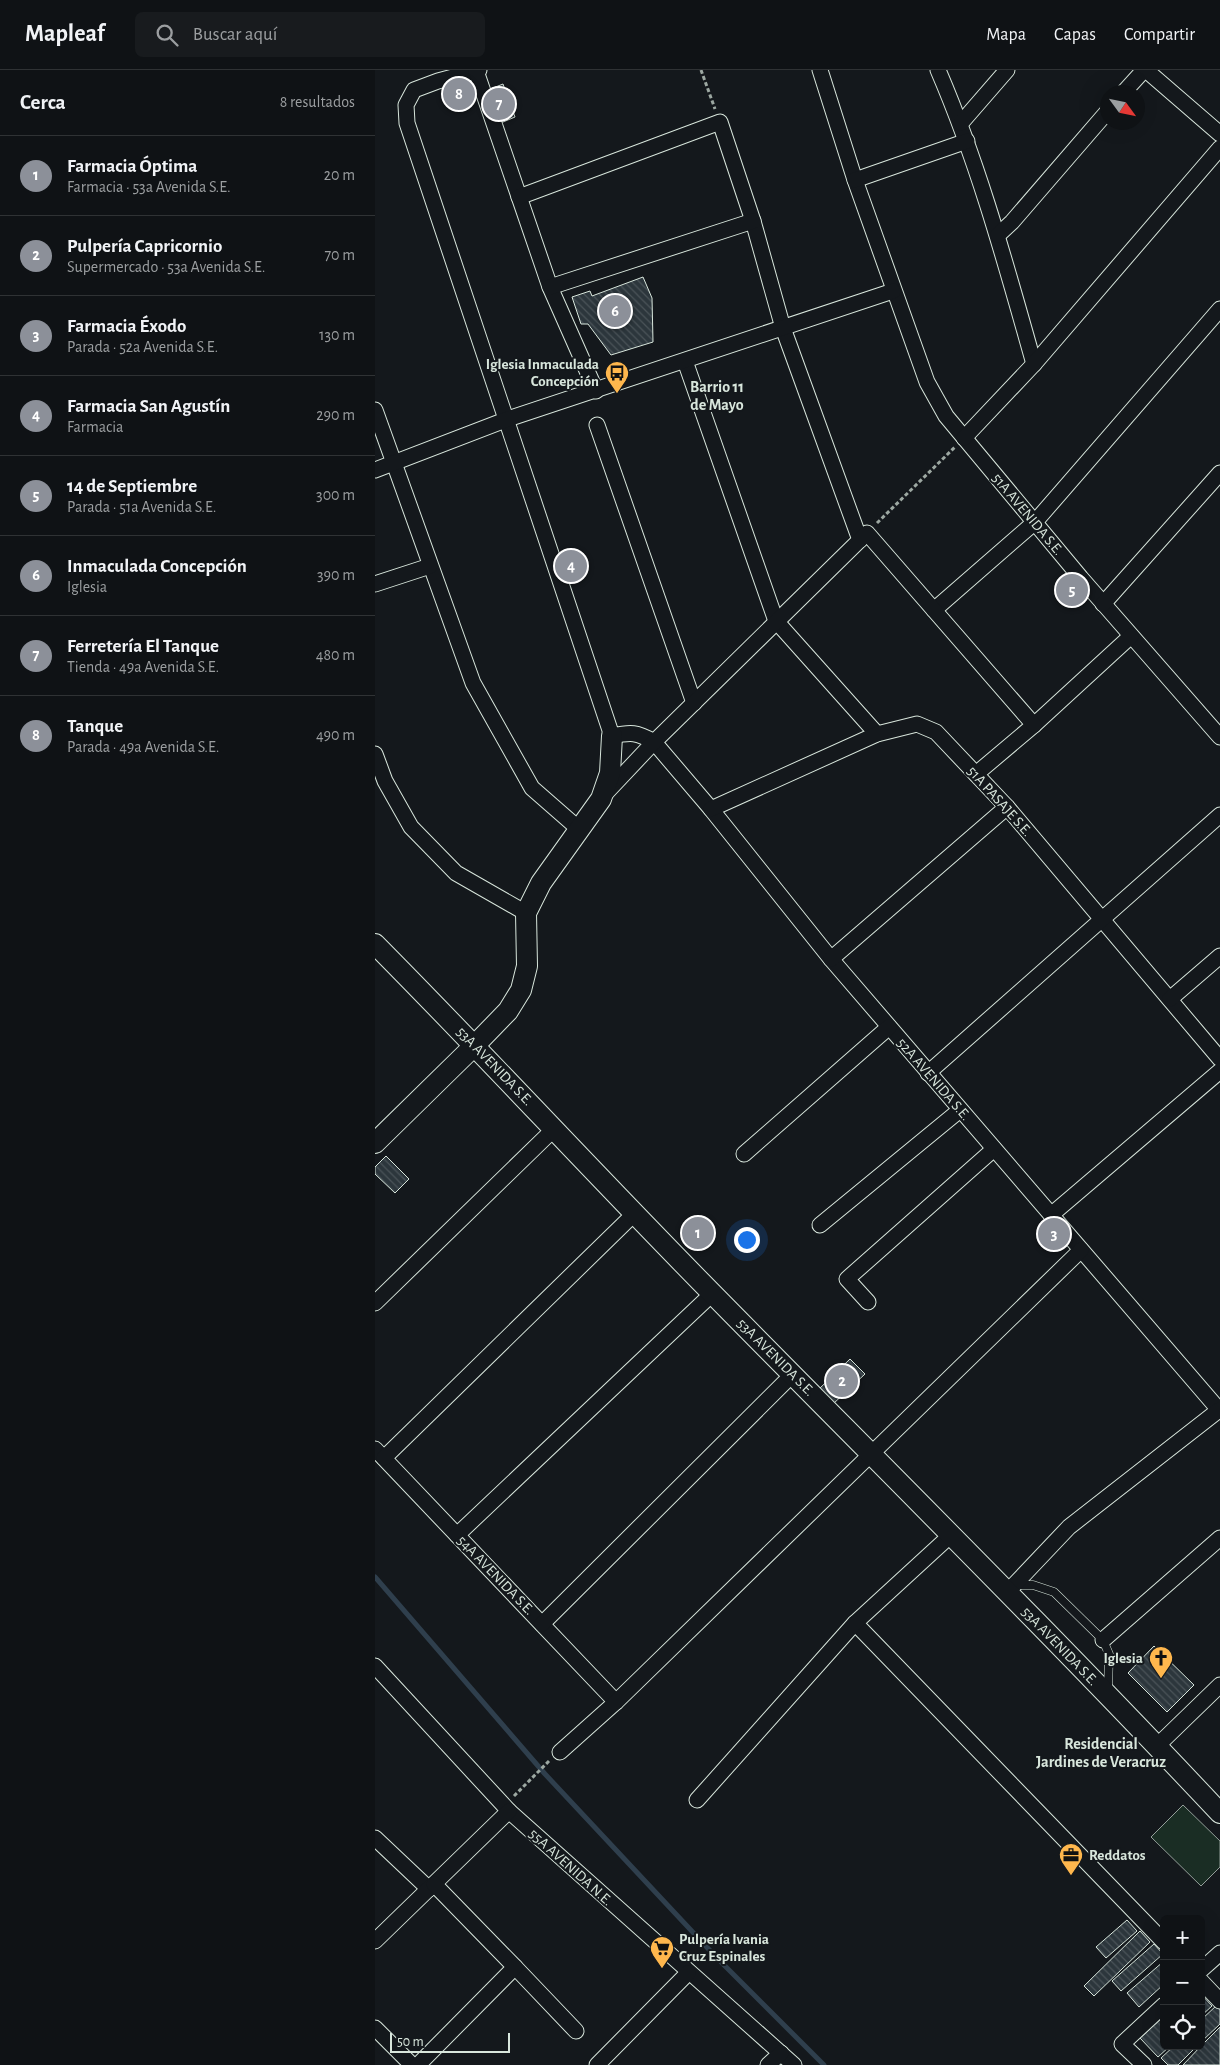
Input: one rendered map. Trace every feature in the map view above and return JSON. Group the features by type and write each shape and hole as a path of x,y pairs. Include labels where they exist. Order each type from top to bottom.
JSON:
{"street":[{"path":"596,391 550,287 477,70 435,76 414,90 405,105 407,123 508,419 612,736 610,773 601,799"},
{"name":"51A AVENIDA S.E.","path":"820,70 893,291 927,382 946,416 1103,604 1220,737"},
{"path":"938,70 967,141 998,235 1035,364"},
{"path":"961,123 1007,70"},
{"path":"1131,85 1145,70 1220,134"},
{"path":"998,235 1100,120"},
{"path":"519,197 720,122 753,221 783,328 863,537 934,610 1035,725"},
{"path":"855,180 967,141"},
{"path":"964,438 1035,364 1220,148"},
{"path":"550,287 753,221"},
{"path":"375,470 508,419 893,291"},
{"path":"934,610 1035,522 1220,309"},
{"path":"685,361 776,620 877,734"},
{"path":"375,410 473,683 532,788 581,830"},
{"path":"597,425 694,703"},
{"path":"1103,604 1220,473"},
{"path":"375,1143 508,1011 521,990 527,966 526,913 541,883 581,830 601,799 654,742 776,620 863,537"},
{"path":"375,584 430,566"},
{"path":"977,774 1035,725 1131,636"},
{"name":"51A PASAJE S.E.","path":"711,809 877,734 917,724 936,732 1007,807 1220,1059"},
{"path":"612,736 629,733 642,735 654,742"},
{"name":"52A AVENIDA S.E.","path":"654,742 711,809 831,959 1220,1411"},
{"path":"375,754 385,781 411,827 456,872 526,913"},
{"path":"831,959 1007,807"},
{"path":"928,1073 1101,918 1220,815"},
{"name":"53A AVENIDA S.E.","path":"375,944 475,1045 713,1294 952,1534 1009,1587 1108,1696 1220,1813"},
{"path":"1170,999 1220,956"},
{"path":"745,1154 889,1027"},
{"path":"1051,1215 1220,1071"},
{"path":"820,1225 960,1110"},
{"path":"375,1303 555,1128"},
{"path":"868,1302 847,1279 994,1149"},
{"path":"379,1453 635,1214"},
{"path":"555,1756 616,1702 1081,1250"},
{"path":"457,1534 713,1294"},
{"path":"542,1624 793,1374"},
{"path":"1009,1587 1069,1527 1220,1411"},
{"name":"54A AVENIDA S.E.","path":"379,1453 616,1702"},
{"path":"697,1800 855,1623 952,1534"},
{"path":"1103,1640 1220,1538"},
{"path":"855,1623 1160,1938"},
{"name":"55A AVENIDA N.E.","path":"375,1666 507,1809 688,1973 781,2053"},
{"path":"1157,1746 1220,1685"},
{"path":"375,1941 507,1809"},
{"path":"375,1838 431,1886 515,1967 576,2031"},
{"path":"1205,1967 1220,1954"},
{"path":"418,2065 515,1967"},
{"path":"597,2065 688,1973"},
{"path":"1205,1985 1220,2000"},
{"path":"1144,2065 1122,2044 1160,2009"},
{"path":"375,2028 412,2065"},
{"path":"768,2065 781,2053 794,2065"}],"lane":[{"path":"1009,1587 1033,1585 1055,1592 1103,1640 1109,1654 1108,1696"}],"path":[{"path":"701,70 720,122"},
{"path":"863,537 964,438"},
{"path":"507,1809 531,1778 555,1756"}],"green space":[{"path":"1183,1805 1220,1841 1220,1867 1201,1886 1151,1837"}],"building":[{"path":"503,84 515,117 496,125 483,92"},
{"path":"643,277 652,298 653,342 611,355 588,324 581,324 572,297 590,291 592,296"},
{"path":"386,1156 409,1179 395,1193 375,1174 375,1167"},
{"path":"850,1359 865,1374 833,1404 819,1389"},
{"name":"Iglesia","path":"1154,1646 1194,1685 1167,1712 1128,1673"},
{"path":"1127,1920 1137,1931 1106,1958 1096,1947"},
{"path":"1140,1931 1150,1942 1094,1996 1084,1986"},
{"path":"1154,1944 1160,1951 1160,1957 1121,1991 1112,1981"},
{"path":"1160,1964 1160,1988 1139,2007 1127,1993"},
{"path":"1205,1998 1212,2006 1205,2012"},
{"path":"1217,2005 1220,2008 1220,2024 1205,2038 1205,2016"},
{"path":"1160,2020 1160,2050 1166,2050 1158,2057 1140,2038"},
{"path":"1220,2027 1220,2065 1183,2065 1197,2050 1205,2050 1205,2042"},
{"path":"1170,2050 1193,2050 1178,2065 1168,2065 1161,2058"}],"waterway":[{"path":"375,1577 545,1774 716,1957 824,2065"}],"place":[{"name":"Tanque","path":"459,94"},
{"name":"Ferretería El Tanque","path":"499,104"},
{"name":"Inmaculada Concepción","path":"615,311"},
{"name":"Iglesia Inmaculada Concepción","path":"617,394"},
{"name":"Farmacia San Agustín","path":"571,566"},
{"name":"14 de Septiembre","path":"1072,590"},
{"name":"Farmacia Óptima","path":"698,1233"},
{"name":"Farmacia Éxodo","path":"1054,1234"},
{"name":"Pulpería Capricornio","path":"842,1381"},
{"name":"Iglesia","path":"1161,1679"},
{"name":"Reddatos","path":"1071,1876"},
{"name":"Pulpería Ivania Cruz Espinales","path":"662,1969"}],"district":[{"name":"Barrio 11 de Mayo","path":"717,395"},
{"name":"Residencial Jardines de Veracruz","path":"1101,1752"}]}
